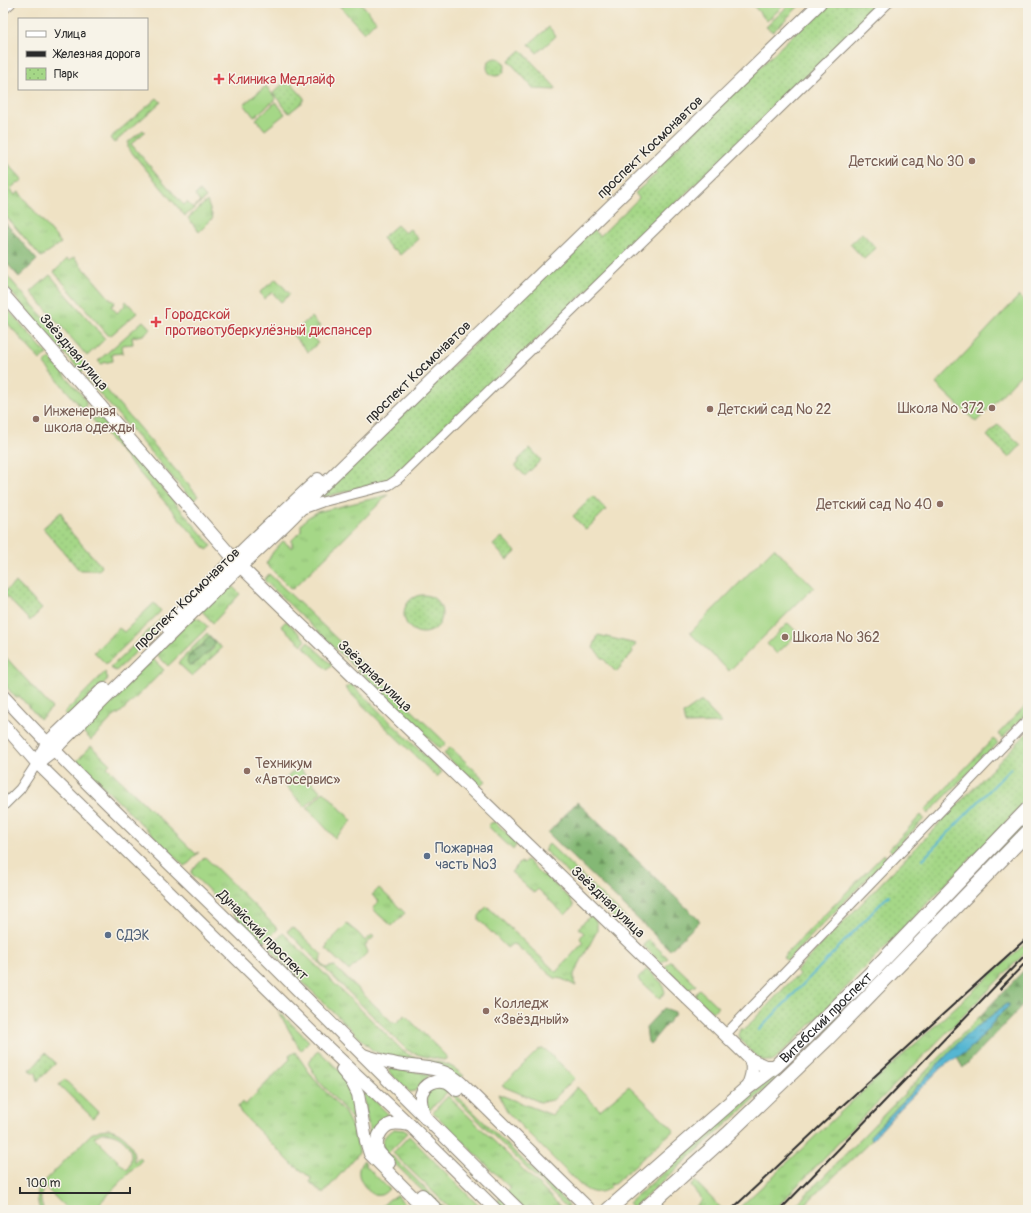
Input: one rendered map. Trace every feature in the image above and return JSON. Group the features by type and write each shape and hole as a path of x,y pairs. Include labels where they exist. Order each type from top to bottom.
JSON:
{"main road":[{"name":"Витебский проспект","path":"608,1210 748,1088 776,1066 869,975 1028,809"},
{"name":"Витебский проспект","path":"644,1210 723,1139 826,1040 1028,832"}],"street":[{"path":"3,10 11,3"},
{"name":"проспект Космонавтов","path":"3,806 20,789 50,746 238,563 250,543 808,3"},
{"name":"проспект Космонавтов","path":"238,563 258,552 316,492 820,3"},
{"path":"300,510 322,502 388,485 398,479 888,3"},
{"name":"Звёздная улица","path":"3,294 238,563 750,1059"},
{"name":"Дунайский проспект","path":"3,696 50,746 260,952 519,1210"},
{"path":"725,1035 1028,720"},
{"path":"3,724 37,763 326,1046 494,1207"},
{"path":"326,1046 334,1061 352,1082 358,1094 366,1141 370,1154 426,1210"},
{"path":"362,1054 393,1063 439,1070 452,1076 460,1082 590,1210"},
{"path":"750,1059 764,1066 776,1066"},
{"path":"748,1088 752,1070 750,1059"},
{"path":"425,1118 421,1099 425,1088 437,1081 448,1082 579,1210"},
{"path":"410,1125 393,1124 384,1128 378,1139 378,1150 385,1159 437,1210"}],"green space":[{"path":"337,3 361,3 376,21 364,33"},
{"path":"751,3 786,3 767,21"},
{"path":"791,3 802,3 773,32 766,27"},
{"path":"826,3 881,3 393,479 320,498 319,496 593,229 600,236 639,198 635,193 657,173 654,170"},
{"path":"549,27 556,36 537,53 529,44"},
{"path":"521,50 556,88 555,90 534,89 509,61"},
{"path":"496,58 502,61 505,67 502,73 496,76 490,73 487,67 490,61"},
{"path":"287,80 304,98 304,101 289,113 273,93"},
{"path":"266,86 276,99 254,117 244,104"},
{"path":"157,98 161,102 114,143 110,138"},
{"path":"276,102 285,114 265,130 256,119"},
{"path":"143,130 145,132 131,144 180,201 184,205 187,202 193,208 200,202 195,195 200,191 206,198 185,216 128,148 128,142"},
{"path":"3,158 23,180 19,183 18,182 10,189 15,195 19,192 21,194 61,243 41,257 3,213"},
{"path":"207,201 213,218 199,232 188,218"},
{"path":"3,220 37,260 19,277 3,259"},
{"path":"397,225 405,233 410,229 418,239 400,255 395,249 393,251 382,238"},
{"path":"862,233 876,248 864,259 850,244"},
{"path":"74,257 112,301 113,300 115,303 111,306 117,313 125,305 124,304 126,301 137,313 111,335 108,335 54,272 67,259 69,261"},
{"path":"3,271 87,367 81,372 3,283"},
{"path":"50,275 105,339 87,356 31,292"},
{"path":"276,279 290,294 281,302 272,292 264,299 260,292"},
{"name":"Школа № 372","path":"1019,296 1028,304 1028,367 976,422 936,384"},
{"path":"3,304 47,354 40,360 3,318"},
{"path":"311,317 320,326 310,335 318,343 308,352 292,334"},
{"path":"143,321 151,329 143,335 132,337 133,344 122,345 123,353 112,354 113,361 101,364 98,361"},
{"path":"50,358 85,399 85,412 44,364"},
{"path":"92,373 198,496 193,501 86,378"},
{"path":"92,419 103,419 212,546 207,550"},
{"path":"998,424 1021,445 1009,458 987,436"},
{"path":"530,448 541,460 525,476 515,465"},
{"path":"388,495 294,588 291,589 266,564 273,552 283,541 292,548 292,540 301,531 301,525 307,518 317,512"},
{"path":"593,496 606,510 586,530 573,516"},
{"path":"61,512 68,529 102,567 99,570 79,570 43,528"},
{"path":"502,537 516,552 507,560 493,545"},
{"path":"774,548 814,587 729,671 690,633"},
{"path":"269,574 446,743 440,749 264,580"},
{"path":"16,582 42,609 30,621 3,593"},
{"path":"230,584 240,594 213,623 201,610"},
{"path":"423,595 433,598 439,604 442,614 439,624 433,630 423,633 413,630 407,624 404,614 407,604 413,598"},
{"path":"154,603 161,611 106,664 94,652 119,628 124,632"},
{"path":"164,616 168,621 116,671 110,668"},
{"path":"194,617 201,620 208,627 168,666 157,654"},
{"path":"286,621 306,640 302,645 281,626"},
{"path":"788,623 798,633 777,654 767,644"},
{"path":"207,633 222,648 192,676 178,663","holes":["207,638 214,648 193,665 195,649 202,646"]},
{"path":"598,635 636,644 632,650 633,652 616,672 593,648"},
{"path":"209,636 215,644 214,646 197,662 189,665 187,661 190,654 201,646"},
{"path":"308,642 332,665 327,670 304,647"},
{"path":"3,654 52,708 40,719 19,696 16,698 3,683"},
{"path":"152,658 164,670 121,712 112,718 91,740 80,729"},
{"path":"105,672 108,679 68,717 64,713"},
{"path":"351,684 442,772 437,777 345,688"},
{"path":"702,702 722,723 685,724 683,714"},
{"path":"1028,703 1028,711 1003,738 998,734"},
{"path":"1028,732 1028,799 809,1026 774,1060 770,1061 760,1059 743,1043 739,1037 741,1028 744,1030 794,978 796,979 799,975 796,971"},
{"path":"993,739 998,743 928,814 925,810"},
{"path":"91,746 110,764 107,767 196,854 199,852 189,863 184,866 77,761"},
{"path":"450,747 486,781 479,787 444,754"},
{"path":"298,767 321,792 305,807 282,782"},
{"path":"324,791 352,821 335,838 307,808"},
{"path":"577,802 700,921 670,950 548,833"},
{"path":"921,815 924,819 892,852 889,849"},
{"path":"1028,817 1028,823 861,997 759,1095 633,1208 629,1203 779,1071"},
{"path":"495,822 517,843 513,850 488,826"},
{"path":"549,844 634,926 629,932 544,850"},
{"path":"884,854 887,858 787,961 783,957"},
{"path":"205,857 278,929 267,940 262,942 191,873"},
{"path":"527,860 570,899 574,906 565,915 538,889 534,893 511,872 521,862 523,863"},
{"path":"379,888 405,913 392,926 373,908 379,901 372,895"},
{"path":"487,906 556,972 584,942 580,938 584,933 578,928 590,916 592,916 597,923 597,931 574,974 574,982 576,986 552,976 516,945 512,944 507,948 479,920 479,916"},
{"path":"347,924 365,941 372,935 374,937 365,945 368,952 350,970 348,970 326,949 328,943"},
{"path":"293,927 322,955 320,962 326,968 334,966 392,1022 396,1023 405,1015 446,1056 446,1059 444,1060 416,1054 407,1050 287,931"},
{"path":"283,933 408,1055 418,1059 448,1065 464,1076 461,1078 389,1058 372,1050 270,950 272,944"},
{"path":"649,940 668,958 661,963 643,945"},
{"path":"1028,941 1028,950 774,1210 737,1210 860,1094"},
{"path":"671,961 696,985 689,990 665,967"},
{"path":"1028,966 1028,1000 963,1068 957,1058 976,1043 1000,1014 1009,1006 1006,1004 982,1024 980,1016"},
{"path":"647,969 662,983 665,992 660,998 657,997 638,979"},
{"path":"699,989 718,1007 712,1012 695,996"},
{"path":"664,1008 675,1012 675,1014 650,1044 648,1042 646,1027"},
{"path":"278,1011 309,1041 301,1051"},
{"path":"980,1016 982,1024 964,1037 870,1136 872,1140 799,1210 791,1210"},
{"path":"318,1050 346,1077 351,1084 362,1145 361,1149 353,1120 319,1081 308,1063"},
{"path":"538,1050 546,1050 575,1078 553,1100 540,1102 502,1086"},
{"path":"295,1052 314,1079 345,1113 353,1129 359,1150 359,1153 323,1194 310,1182 311,1178 295,1167 241,1113 238,1107 242,1102 245,1105 290,1059 289,1056"},
{"path":"45,1053 56,1063 38,1081 36,1073 30,1071 29,1069 33,1068"},
{"path":"389,1068 429,1074 429,1076 415,1091 410,1092 389,1072"},
{"path":"64,1079 98,1112 93,1118 59,1085"},
{"path":"438,1085 450,1089 429,1111 426,1106 427,1091"},
{"path":"629,1086 674,1130 613,1185 611,1183 611,1187 602,1192 587,1190 579,1184 507,1112 498,1094 552,1115 577,1087 600,1110"},
{"path":"453,1092 567,1203 569,1207 566,1207 451,1094"},
{"path":"365,1093 368,1094 388,1114 387,1120 372,1133 370,1133 363,1095"},
{"path":"448,1096 563,1210 533,1210 529,1206 525,1210 489,1210 510,1188 433,1112"},
{"path":"109,1129 125,1137 133,1151 134,1163 139,1157 142,1160 93,1210 68,1210 45,1187 41,1198 44,1210 40,1210 38,1203 38,1191 41,1185 91,1134 100,1130","holes":["101,1133 109,1133 122,1138 130,1149 130,1163 127,1170 94,1137"]},
{"path":"394,1129 404,1130 408,1133 386,1155 383,1147 383,1140 390,1131"},
{"path":"409,1136 483,1210 452,1210 393,1153"},
{"path":"391,1155 447,1210 442,1210 388,1157"},
{"path":"364,1160 367,1167 389,1189 383,1194 374,1195 366,1188 360,1179 359,1170"},
{"path":"695,1181 723,1210 692,1210 702,1200 691,1186"},
{"path":"397,1196 411,1210 377,1210 390,1199"}],"water":[{"path":"1006,1004 1009,1004 1009,1006 1000,1014 976,1043 966,1052 942,1067 898,1111 872,1140 870,1138 870,1136 964,1037"}],"waterway":[{"path":"923,859 1011,768"},
{"path":"759,1030 889,895"}],"railway":[{"path":"731,1210 832,1115 1028,937"},
{"path":"780,1210 1028,952"},
{"path":"1000,989 1028,960"}],"place":[{"name":"Клиника Медлайф","path":"219,79"},
{"name":"Детский сад № 30","path":"972,161"},
{"name":"Городской противотуберкулёзный диспансер","path":"156,322"},
{"name":"Школа № 372","path":"992,408"},
{"name":"Детский сад № 22","path":"710,409"},
{"name":"Инженерная школа одежды","path":"36,419"},
{"name":"Детский сад № 40","path":"940,504"},
{"name":"Школа № 362","path":"785,637"},
{"name":"Техникум «Автосервис»","path":"247,771"},
{"name":"Пожарная часть №3","path":"427,856"},
{"name":"СДЭК","path":"108,935"},
{"name":"Колледж «Звёздный»","path":"486,1011"}]}
